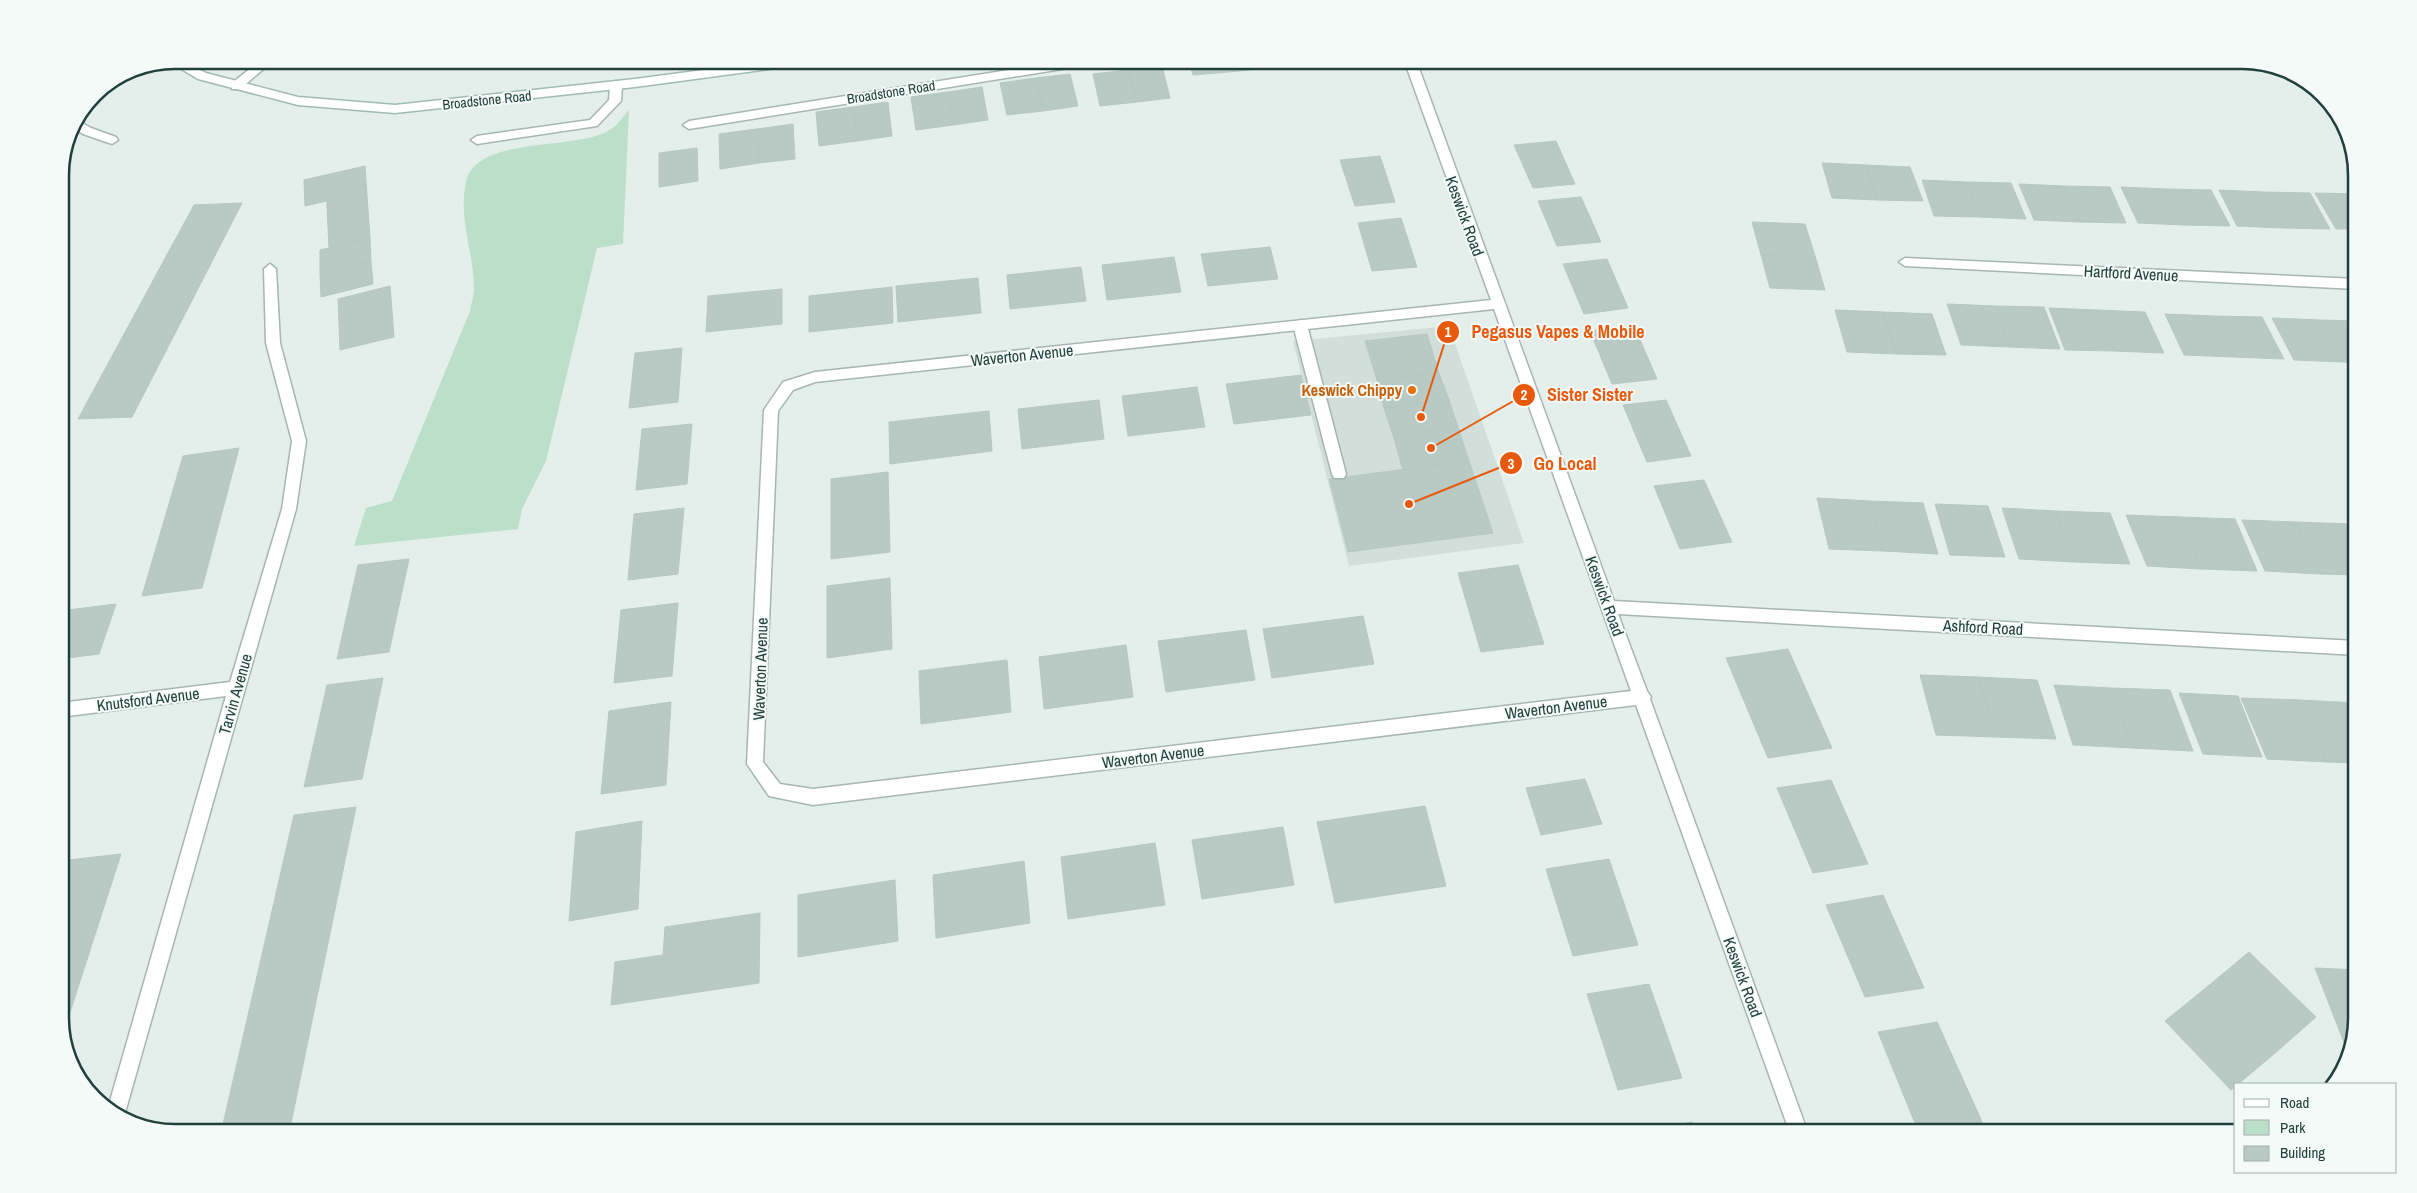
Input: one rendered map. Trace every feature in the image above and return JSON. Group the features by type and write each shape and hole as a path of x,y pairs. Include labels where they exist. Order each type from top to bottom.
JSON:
{"street":[{"name":"Broadstone Road","path":"189,69 202,76 298,101 395,109 447,105 738,69"},
{"path":"236,86 257,69"},
{"name":"Broadstone Road","path":"689,124 1037,69"},
{"name":"Keswick Road","path":"1413,69 1497,304 1643,697 1797,1124"},
{"path":"477,140 594,123 615,101 616,85"},
{"path":"81,127 112,140"},
{"name":"Hartford Avenue","path":"1905,262 2348,284"},
{"name":"Tarvin Avenue","path":"118,1107 236,688 289,509 299,441 273,343 270,269"},
{"name":"Waverton Avenue","path":"1497,304 815,377 788,386 771,410 755,764 775,791 813,797 1643,697"},
{"path":"1300,325 1339,474"},
{"name":"Ashford Road","path":"1609,607 2348,648"},
{"name":"Knutsford Avenue","path":"69,709 236,688"}],"shaded area":[{"path":"1449,326 1524,543 1349,566 1293,341"}],"green space":[{"path":"629,110 623,244 597,248 546,461 522,509 518,529 354,546 366,508 392,501 470,311 474,292 472,262 465,223 464,196 466,182 474,167 488,157 508,150 596,136 614,127"}],"building":[{"path":"1163,69 1170,98 1137,102 1128,70"},
{"path":"1191,69 1227,69 1228,72 1193,75"},
{"path":"1227,69 1261,69 1228,72"},
{"path":"1128,70 1137,102 1100,106 1093,74"},
{"path":"1070,74 1078,106 1043,111 1036,78"},
{"path":"1036,78 1043,111 1007,115 1000,83"},
{"path":"982,87 988,120 953,125 948,92"},
{"path":"948,92 953,125 916,130 911,97"},
{"path":"888,102 892,136 857,141 853,107"},
{"path":"853,107 857,141 819,146 816,112"},
{"path":"793,124 795,159 759,163 757,129"},
{"path":"757,129 759,163 720,169 719,134"},
{"path":"1556,141 1575,184 1533,188 1514,145"},
{"path":"697,148 698,181 659,187 659,153"},
{"path":"1380,156 1395,202 1355,206 1340,160"},
{"path":"1822,163 1866,165 1877,200 1832,198"},
{"path":"1866,165 1910,167 1923,201 1877,200"},
{"path":"365,166 367,196 327,206 327,201 305,206 304,180"},
{"path":"1922,180 1966,182 1980,217 1934,216"},
{"path":"1966,182 2011,183 2026,219 1980,217"},
{"path":"2019,184 2064,186 2080,222 2034,220"},
{"path":"2064,186 2110,187 2126,223 2080,222"},
{"path":"2121,187 2166,189 2184,225 2138,223"},
{"path":"2166,189 2211,190 2230,226 2184,225"},
{"path":"2219,190 2264,192 2284,228 2237,226"},
{"path":"2264,192 2310,193 2330,229 2284,228"},
{"path":"2315,193 2348,194 2348,229 2336,229"},
{"path":"367,196 370,238 329,248 327,206"},
{"path":"1581,197 1601,242 1557,246 1538,201"},
{"path":"242,203 132,417 78,419 194,205"},
{"path":"1401,218 1417,267 1372,271 1358,223"},
{"path":"1752,222 1805,224 1815,256 1761,255"},
{"path":"370,238 371,261 320,273 320,250"},
{"path":"1270,247 1278,279 1208,286 1201,254"},
{"path":"1761,255 1815,256 1825,290 1770,288"},
{"path":"1174,257 1181,292 1107,300 1102,265"},
{"path":"1607,259 1628,308 1584,314 1563,264"},
{"path":"371,261 373,284 321,297 320,273"},
{"path":"1081,267 1086,301 1010,309 1007,275"},
{"path":"978,278 981,313 898,322 896,286"},
{"path":"390,286 392,311 339,324 338,299"},
{"path":"892,287 893,323 809,332 809,296"},
{"path":"782,289 782,324 706,332 708,296"},
{"path":"1947,304 1995,306 2010,347 1961,345"},
{"path":"1995,306 2044,307 2060,349 2010,347"},
{"path":"2049,308 2097,310 2114,351 2065,350"},
{"path":"1835,310 1883,312 1896,354 1847,352"},
{"path":"2097,310 2145,312 2164,353 2114,351"},
{"path":"392,311 394,337 340,350 339,324"},
{"path":"1883,312 1932,314 1946,355 1896,354"},
{"path":"2165,314 2213,316 2234,357 2184,355"},
{"path":"2213,316 2262,317 2284,359 2234,357"},
{"path":"2272,318 2321,320 2344,362 2294,360"},
{"path":"2321,320 2348,321 2348,362 2344,362"},
{"path":"1634,326 1657,379 1612,384 1590,331"},
{"path":"1427,334 1439,373 1377,380 1365,341"},
{"path":"682,348 678,402 629,408 635,353"},
{"name":"Keswick Chippy","path":"1439,373 1449,400 1384,408 1377,380"},
{"path":"1301,375 1311,415 1234,424 1226,384"},
{"path":"1197,387 1205,427 1128,436 1122,396"},
{"path":"1099,400 1104,439 1022,449 1018,409"},
{"path":"1449,400 1458,427 1393,435 1384,408"},
{"path":"1666,400 1691,456 1647,462 1623,405"},
{"path":"989,411 992,451 890,464 889,422"},
{"path":"692,424 687,484 636,490 642,429"},
{"path":"1458,427 1469,461 1403,470 1393,435"},
{"path":"239,448 202,588 142,596 183,456"},
{"path":"1469,461 1493,533 1348,552 1329,479"},
{"path":"888,472 890,552 831,559 831,479"},
{"path":"1704,480 1732,542 1680,549 1654,486"},
{"path":"1817,498 1870,501 1883,551 1829,549"},
{"path":"1870,501 1923,503 1938,554 1883,551"},
{"path":"1935,504 1988,506 2005,557 1950,555"},
{"path":"684,508 678,574 628,580 634,514"},
{"path":"2002,508 2056,511 2074,562 2019,559"},
{"path":"2056,511 2110,513 2130,564 2074,562"},
{"path":"2126,515 2180,517 2201,569 2147,566"},
{"path":"2180,517 2235,519 2257,571 2201,569"},
{"path":"2242,520 2295,522 2320,574 2265,571"},
{"path":"2295,522 2348,524 2348,575 2320,574"},
{"path":"409,559 389,652 337,659 358,565"},
{"path":"1518,565 1544,644 1481,652 1458,573"},
{"path":"890,578 892,649 827,658 827,586"},
{"path":"678,603 672,676 614,683 621,610"},
{"path":"116,604 99,654 69,658 69,610"},
{"path":"1363,616 1374,664 1272,678 1263,629"},
{"path":"1246,630 1255,680 1166,692 1158,641"},
{"path":"1126,645 1133,697 1044,709 1039,657"},
{"path":"1788,649 1832,748 1768,758 1726,658"},
{"path":"1007,660 1011,712 921,724 919,671"},
{"path":"1920,675 1978,677 1996,737 1936,735"},
{"path":"1978,677 2037,680 2056,739 1996,737"},
{"path":"383,678 362,779 304,787 327,685"},
{"path":"2054,685 2111,688 2133,748 2073,745"},
{"path":"2111,688 2170,690 2193,751 2133,748"},
{"path":"2179,693 2238,696 2262,757 2203,754"},
{"path":"2241,698 2300,700 2327,762 2267,759"},
{"path":"2300,700 2348,703 2348,763 2327,762"},
{"path":"671,702 666,785 601,794 609,711"},
{"path":"1585,779 1602,824 1541,835 1526,788"},
{"path":"1831,780 1868,864 1813,873 1777,788"},
{"path":"1425,806 1446,886 1335,903 1317,822"},
{"path":"356,807 291,1124 223,1124 294,815"},
{"path":"642,821 638,909 569,921 576,832"},
{"path":"1283,827 1294,885 1202,899 1192,840"},
{"path":"1155,843 1165,905 1068,919 1061,857"},
{"path":"121,854 69,1015 69,860"},
{"path":"1609,859 1638,945 1573,956 1546,869"},
{"path":"1024,861 1030,923 936,938 933,875"},
{"path":"895,880 898,941 798,957 798,895"},
{"path":"1883,895 1924,988 1865,997 1826,905"},
{"path":"760,913 759,983 611,1005 615,962 663,955 665,927"},
{"path":"2249,952 2316,1017 2274,1054 2207,987"},
{"path":"2315,968 2348,970 2348,1019 2345,1045"},
{"path":"1649,984 1682,1078 1618,1090 1587,994"},
{"path":"2207,987 2274,1054 2239,1083 2234,1083 2234,1087 2231,1090 2165,1021"},
{"path":"1937,1022 1983,1124 1915,1124 1878,1032"}],"place":[{"name":"Keswick Chippy","path":"1412,390"},
{"name":"Pegasus Vapes & Mobile","path":"1421,417"},
{"name":"Sister Sister","path":"1431,448"},
{"name":"Go Local","path":"1409,504"}]}
